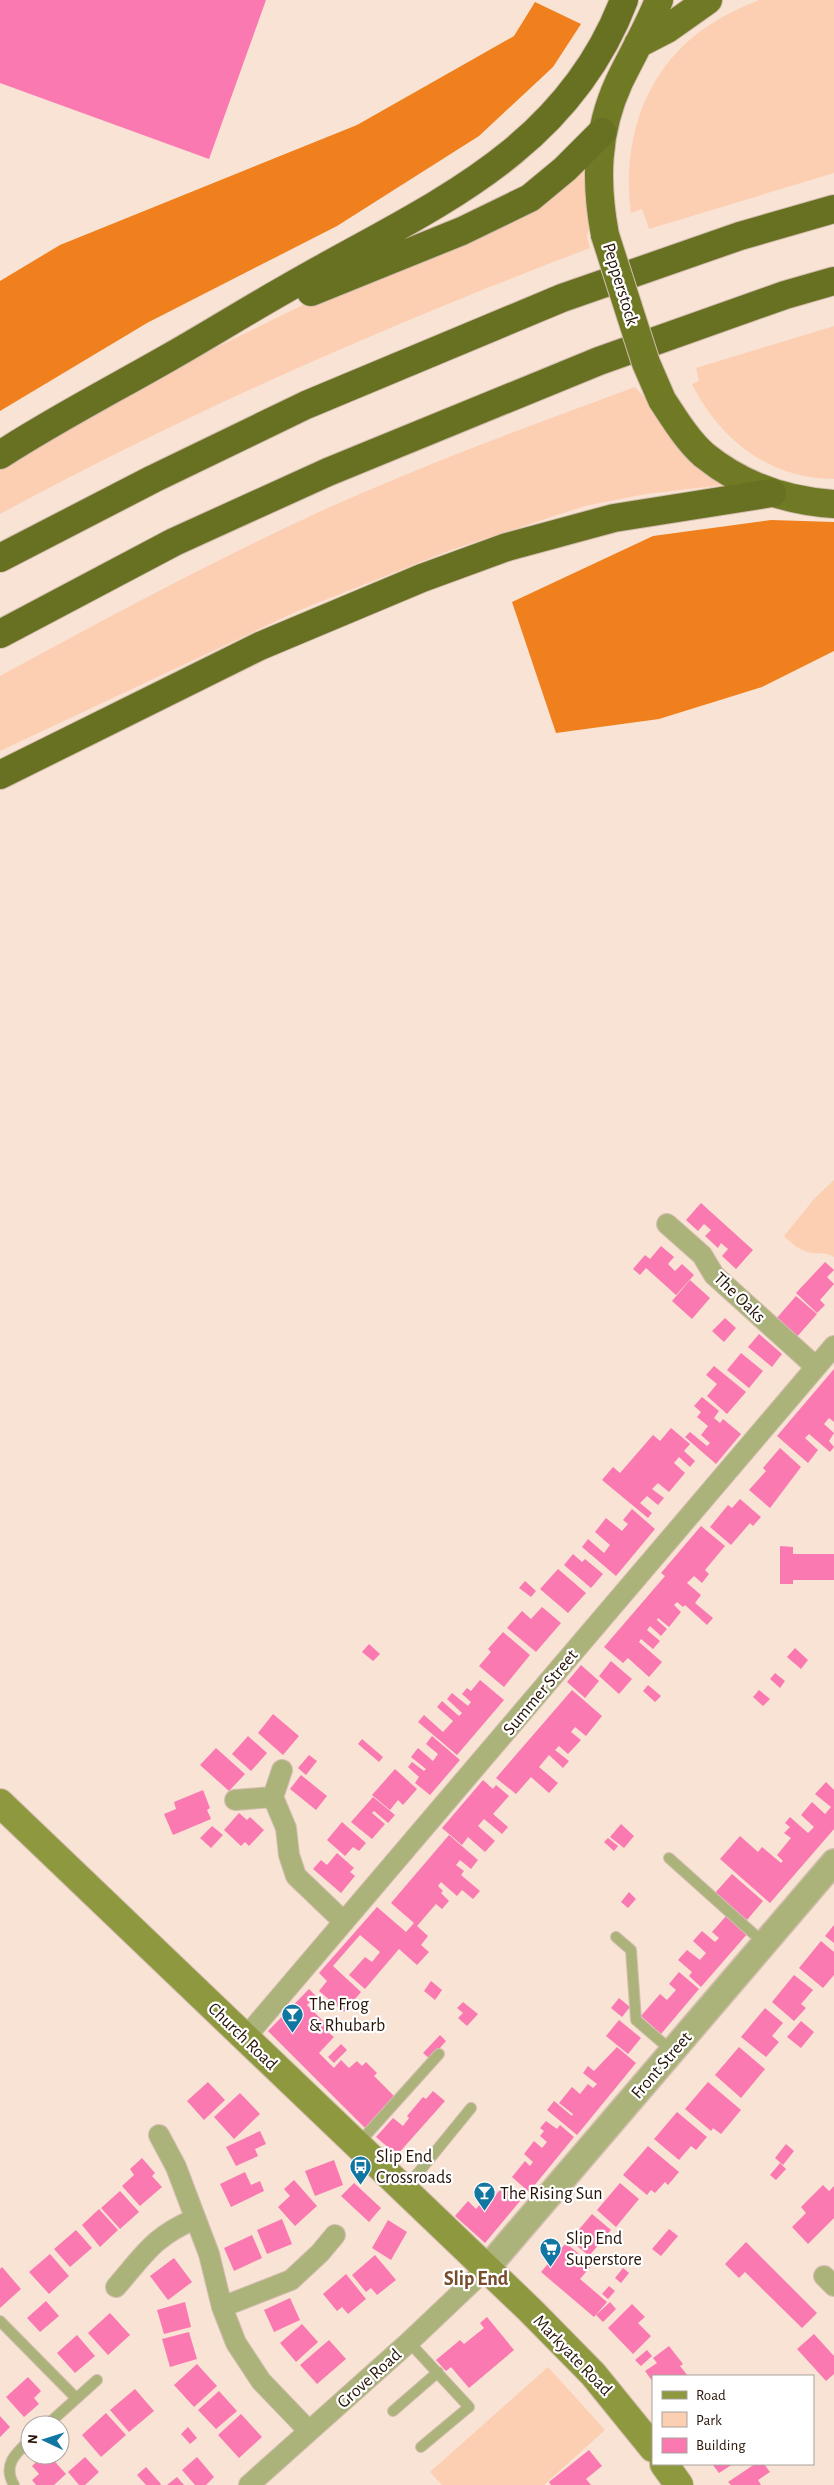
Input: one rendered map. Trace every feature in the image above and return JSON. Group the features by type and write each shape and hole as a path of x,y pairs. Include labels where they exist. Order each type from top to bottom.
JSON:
{"highway":[{"path":"0,455 284,290 409,221 473,182 509,156 550,118 586,75 602,50 624,0"},
{"name":"Pepperstock","path":"659,0 618,84 602,132 599,190 605,235 646,363 662,400 682,429 703,454 740,478 772,493 800,502 834,504"},
{"path":"638,44 666,29 708,0"},
{"path":"211,334 507,210 548,185 602,132"},
{"path":"0,558 153,479 343,390 562,298 740,236 834,209"},
{"path":"0,634 174,542 328,472 599,361 784,295 834,281"},
{"path":"0,775 260,646 422,578 507,547 614,518 772,493"}],"main road":[{"name":"Church Road","path":"0,1803 487,2268"},
{"name":"Markyate Road","path":"487,2268 592,2374 652,2447"},
{"path":"665,2465 679,2485"}],"street":[{"name":"The Oaks","path":"667,1224 702,1255 714,1275 816,1368"},
{"name":"Summer Street","path":"245,2038 834,1346"},
{"path":"282,1770 272,1797 286,1828 289,1855 296,1876 344,1922"},
{"path":"235,1800 272,1797"},
{"name":"Front Street","path":"487,2268 834,1862"},
{"path":"159,2135 176,2167 216,2278 222,2307 236,2344 261,2380 309,2431"},
{"path":"116,2287 155,2242 176,2227 195,2219"},
{"path":"222,2307 291,2280 320,2253 335,2235"},
{"name":"Grove Road","path":"249,2485 409,2342 487,2268"}],"lane":[{"path":"669,1858 765,1944"},
{"path":"616,1937 631,1950 636,2020 673,2051"},
{"path":"357,2145 439,2054"},
{"path":"404,2190 471,2108"},
{"path":"0,2321 76,2398"},
{"path":"409,2342 469,2407 421,2447"},
{"path":"393,2411 438,2372"},
{"path":"58,2415 97,2380"},
{"path":"14,2485 9,2472 11,2459 20,2450"}],"green space":[{"path":"759,0 834,0 834,173 649,229 642,209 631,213 629,185 630,158 635,131 643,106 654,82 670,60 688,41 722,17"},
{"path":"585,159 585,196 590,226 587,236 590,248 440,307 290,371 144,440 0,514 0,468 201,355 319,297"},
{"path":"834,326 834,479 811,477 789,472 768,464 750,452 732,439 717,422 692,384 699,381 696,368"},
{"path":"635,387 724,485 646,494 585,506 451,550 300,610 0,751 0,676 198,571 319,512 437,462"},
{"path":"834,1180 834,1257 829,1254 811,1253 803,1250 784,1236 814,1199"},
{"path":"548,2367 605,2430 544,2485 442,2485 430,2472"}],"shaded area":[{"path":"535,2 581,24 553,67 479,136 337,226 147,323 0,411 0,281 60,245 357,125 514,36"},
{"path":"771,520 834,522 834,651 762,687 659,719 556,733 512,602 653,536"}],"building":[{"path":"0,0 266,0 209,159 0,83"},
{"path":"701,1203 753,1250 736,1269 722,1256 728,1249 721,1243 718,1248 705,1236 711,1230 704,1224 698,1231 686,1220"},
{"path":"661,1246 674,1257 668,1264 675,1271 682,1264 694,1275 676,1295 646,1268 640,1275 633,1269 645,1255 650,1259"},
{"path":"825,1262 834,1270 827,1277 834,1284 820,1300 825,1305 817,1313 796,1293"},
{"path":"690,1280 710,1298 692,1319 672,1301"},
{"path":"796,1296 817,1314 795,1339 775,1320"},
{"path":"725,1318 736,1328 724,1342 712,1331"},
{"path":"759,1334 782,1354 772,1367 748,1347"},
{"path":"741,1353 763,1371 749,1388 727,1370"},
{"path":"714,1366 746,1392 727,1414 707,1396 717,1384 706,1375"},
{"path":"834,1369 834,1422 829,1418 824,1424 834,1433 829,1441 834,1447 830,1452 809,1434 805,1438 818,1450 808,1463 777,1436"},
{"path":"702,1397 719,1411 714,1418 720,1423 723,1419 741,1434 716,1464 685,1437 690,1432 707,1446 710,1443 701,1435 708,1426 697,1417 701,1412 694,1406"},
{"path":"671,1428 690,1444 684,1451 695,1461 690,1467 679,1457 674,1463 685,1473 669,1492 658,1483 652,1489 664,1498 658,1505 647,1496 640,1503 652,1513 648,1518 602,1480 613,1467 620,1473 653,1435 660,1441"},
{"path":"780,1448 801,1467 770,1508 749,1490 766,1471 763,1468"},
{"path":"740,1499 761,1517 753,1526 750,1523 731,1545 710,1527 728,1505 732,1508"},
{"path":"632,1509 655,1529 616,1576 582,1547 588,1539 604,1553 610,1545 595,1532 606,1518 622,1531 628,1524 623,1520"},
{"path":"701,1526 725,1546 705,1570 709,1574 702,1583 694,1576 687,1583 701,1595 695,1603 713,1618 707,1625 685,1605 683,1607 677,1602 674,1605 681,1612 669,1627 658,1618 657,1620 667,1629 661,1636 650,1626 647,1630 660,1641 653,1649 641,1639 639,1642 662,1662 649,1677 628,1658 623,1663 604,1647 665,1576 661,1573"},
{"path":"780,1546 793,1547 793,1554 834,1554 834,1580 793,1580 793,1584 780,1584"},
{"path":"573,1554 582,1562 585,1559 603,1574 591,1588 564,1565"},
{"path":"558,1569 586,1593 568,1613 540,1589"},
{"path":"525,1581 536,1591 531,1597 519,1588"},
{"path":"542,1607 561,1623 536,1652 507,1628 522,1611 531,1619"},
{"path":"503,1632 530,1655 504,1687 479,1666 491,1652 488,1649"},
{"path":"369,1644 380,1654 373,1661 362,1652"},
{"path":"795,1648 808,1660 801,1669 787,1657"},
{"path":"611,1661 632,1679 619,1694 599,1676"},
{"path":"581,1665 599,1681 585,1698 567,1682"},
{"path":"775,1673 785,1681 780,1688 770,1679"},
{"path":"480,1680 504,1700 457,1755 418,1722 424,1715 443,1732 453,1721 437,1707 442,1701 459,1716 462,1713 447,1699 452,1693 468,1706 471,1702 462,1694 467,1688 471,1691"},
{"path":"648,1685 661,1696 655,1702 643,1691"},
{"path":"572,1690 602,1716 586,1736 575,1727 571,1732 581,1740 568,1754 559,1746 555,1750 569,1761 563,1768 549,1755 539,1767 558,1783 549,1793 531,1777 516,1794 496,1778"},
{"path":"759,1690 770,1699 763,1706 753,1697"},
{"path":"273,1714 299,1736 283,1755 258,1733"},
{"path":"248,1736 267,1753 251,1771 232,1754"},
{"path":"432,1736 460,1760 430,1795 415,1783 419,1777 408,1767 412,1762 424,1771 426,1769 411,1757 418,1748 433,1761 438,1754 426,1744"},
{"path":"362,1739 383,1757 379,1762 358,1744"},
{"path":"216,1748 245,1774 229,1791 200,1765"},
{"path":"309,1755 317,1761 306,1775 298,1768"},
{"path":"395,1769 417,1789 403,1805 398,1800 390,1810 372,1795"},
{"path":"301,1775 327,1796 316,1810 290,1789"},
{"path":"483,1780 493,1789 496,1785 509,1796 493,1814 508,1827 502,1834 484,1819 478,1826 495,1841 485,1852 468,1837 462,1845 442,1828"},
{"path":"826,1782 834,1790 834,1829 770,1903 720,1859 740,1836 758,1852 762,1847 781,1863 783,1861 777,1855 791,1838 784,1833 790,1827 785,1823 790,1817 808,1833 814,1827 801,1815 812,1802 825,1814 831,1807 815,1794"},
{"path":"203,1790 210,1808 207,1810 211,1819 173,1835 164,1814 176,1809 174,1802"},
{"path":"373,1797 395,1815 388,1823 374,1811 372,1813 385,1824 372,1839 351,1822"},
{"path":"239,1813 247,1820 250,1817 264,1830 249,1846 245,1842 241,1846 224,1830"},
{"path":"342,1822 366,1843 359,1851 353,1847 345,1856 327,1840"},
{"path":"621,1824 634,1836 624,1848 610,1837"},
{"path":"212,1826 223,1835 211,1848 200,1838"},
{"path":"449,1835 478,1860 471,1869 460,1860 456,1865 464,1871 461,1875 480,1891 473,1899 462,1890 457,1896 441,1882 438,1886 443,1891 441,1893 449,1901 442,1909 436,1904 417,1926 428,1936 421,1945 429,1952 417,1965 399,1949 365,1989 349,1975 365,1957 372,1962 380,1952 360,1935 333,1966 361,1992 344,2012 319,1991 327,1981 319,1973 377,1907 406,1932 414,1923 391,1903"},
{"path":"608,1838 618,1846 614,1851 604,1842"},
{"path":"337,1853 354,1868 350,1872 355,1876 341,1893 313,1869 321,1860 327,1865"},
{"path":"732,1874 763,1901 747,1920 715,1893"},
{"path":"629,1892 636,1899 628,1908 621,1902"},
{"path":"727,1915 748,1933 701,1987 689,1976 692,1972 678,1960 687,1950 700,1960 706,1953 693,1941 702,1931 715,1942 719,1938 712,1932"},
{"path":"834,1925 834,1943 825,1936"},
{"path":"821,1941 834,1952 834,1975 823,1988 799,1968"},
{"path":"679,1972 699,1989 661,2034 641,2016 660,1994 667,2000 676,1990 669,1984"},
{"path":"794,1975 813,1990 801,2004 806,2008 794,2021 772,2002"},
{"path":"431,1981 442,1990 435,2000 424,1991"},
{"path":"309,1989 316,1996 307,2005 332,2030 329,2033 334,2037 319,2053 334,2068 341,2060 349,2068 357,2061 362,2066 366,2062 377,2073 374,2076 395,2097 365,2128 268,2031"},
{"path":"619,1998 630,2007 622,2017 611,2008"},
{"path":"463,2002 478,2014 467,2026 458,2018 463,2013 457,2008"},
{"path":"765,2008 783,2023 772,2036 779,2042 766,2057 741,2037"},
{"path":"619,2020 641,2038 628,2054 606,2036"},
{"path":"801,2021 814,2032 801,2048 787,2037"},
{"path":"440,2035 446,2041 430,2059 423,2053"},
{"path":"341,2044 347,2050 334,2063 328,2057"},
{"path":"617,2047 636,2063 577,2135 547,2110 554,2101 572,2116 573,2114 559,2103 572,2087 580,2094 588,2084 593,2088 597,2084 583,2073 588,2066 594,2071"},
{"path":"739,2047 765,2069 741,2098 715,2075"},
{"path":"208,2082 225,2100 204,2120 187,2101"},
{"path":"708,2082 741,2110 721,2134 713,2128 711,2131 685,2109"},
{"path":"433,2091 445,2101 397,2155 376,2137 393,2118 403,2126 409,2118 407,2116 423,2097 426,2099"},
{"path":"240,2093 260,2114 234,2139 214,2117"},
{"path":"677,2112 707,2137 696,2150 691,2146 679,2160 654,2139"},
{"path":"546,2121 557,2129 560,2125 574,2137 529,2192 512,2177 525,2161 530,2166 533,2162 524,2154 534,2141 542,2148 547,2142 540,2136 544,2131 540,2128"},
{"path":"260,2131 266,2144 255,2149 258,2156 236,2166 226,2147"},
{"path":"786,2144 794,2151 783,2165 775,2158"},
{"path":"648,2146 679,2172 668,2185 665,2182 655,2193 651,2190 647,2195 623,2175"},
{"path":"142,2158 155,2173 152,2176 162,2187 140,2206 122,2186 134,2175 130,2169"},
{"path":"334,2160 343,2185 315,2196 305,2171"},
{"path":"780,2163 786,2169 776,2180 770,2175"},
{"path":"245,2172 251,2185 260,2181 264,2191 231,2207 220,2184"},
{"path":"294,2180 317,2206 295,2226 278,2207 290,2196 284,2189"},
{"path":"354,2183 381,2208 369,2222 341,2196"},
{"path":"620,2183 639,2199 616,2227 597,2210"},
{"path":"823,2185 829,2191 834,2186 834,2218 808,2244 792,2227 806,2213 801,2207"},
{"name":"The Rising Sun","path":"503,2186 520,2201 485,2243 455,2216 468,2201 476,2209 491,2192 495,2196"},
{"path":"120,2191 139,2212 120,2229 101,2208"},
{"path":"99,2209 118,2230 100,2247 82,2225"},
{"path":"592,2214 611,2230 589,2256 570,2240"},
{"path":"282,2219 292,2244 267,2254 257,2230"},
{"path":"388,2220 407,2232 391,2260 372,2248"},
{"path":"669,2229 678,2236 661,2256 652,2249"},
{"path":"76,2230 92,2248 70,2267 54,2249"},
{"path":"252,2235 262,2258 234,2271 224,2248"},
{"path":"746,2242 817,2313 802,2328 745,2272 739,2278 725,2264"},
{"path":"566,2243 592,2265 580,2279 607,2302 594,2317 541,2272"},
{"path":"50,2254 69,2276 49,2294 29,2272"},
{"path":"375,2255 396,2280 377,2295 371,2288 366,2292 352,2275"},
{"path":"174,2258 192,2282 168,2300 150,2276"},
{"path":"2,2267 21,2289 0,2308 0,2269"},
{"path":"623,2268 629,2273 621,2283 615,2278"},
{"path":"346,2274 366,2299 348,2314 342,2307 337,2311 323,2294"},
{"path":"609,2286 615,2291 608,2299 602,2294"},
{"path":"290,2298 300,2320 274,2332 264,2310"},
{"path":"46,2301 59,2316 40,2332 27,2318"},
{"path":"185,2302 191,2327 164,2334 157,2310"},
{"path":"610,2302 616,2309 603,2322 596,2315"},
{"path":"632,2304 645,2317 638,2323 651,2336 633,2354 608,2328"},
{"path":"110,2313 130,2335 108,2355 88,2333"},
{"path":"487,2317 514,2350 469,2388 451,2367 446,2371 436,2360 460,2340 464,2344 484,2328 480,2323"},
{"path":"302,2324 318,2342 296,2362 280,2343"},
{"path":"189,2332 197,2359 170,2367 162,2339"},
{"path":"814,2334 834,2356 834,2374 826,2381 797,2349"},
{"path":"77,2335 95,2356 75,2373 57,2353"},
{"path":"329,2340 346,2359 317,2384 300,2365"},
{"path":"669,2346 683,2364 680,2366 687,2375 652,2375 652,2381 645,2371 657,2363 653,2358"},
{"path":"647,2350 652,2356 641,2366 635,2360"},
{"path":"197,2364 217,2386 194,2407 174,2385"},
{"path":"28,2377 41,2391 34,2398 39,2404 26,2415 22,2415 6,2397"},
{"path":"135,2389 154,2411 129,2432 110,2410"},
{"path":"219,2391 237,2411 216,2429 198,2410"},
{"path":"106,2413 126,2435 101,2457 82,2435"},
{"path":"241,2414 262,2437 239,2458 218,2435"},
{"path":"0,2416 10,2427 0,2437"},
{"path":"188,2427 197,2438 190,2444 181,2434"},
{"path":"589,2450 602,2466 586,2479 591,2485 551,2485 549,2482"},
{"path":"85,2457 99,2472 85,2485 79,2485 68,2472"},
{"path":"197,2457 214,2477 206,2485 195,2485 182,2470"},
{"path":"58,2465 66,2474 54,2485 36,2485 32,2480 39,2474 32,2466"},
{"path":"713,2465 731,2465 719,2473"},
{"path":"754,2465 765,2465 770,2472 758,2480 761,2485 731,2485 728,2482"},
{"path":"146,2467 160,2485 146,2485 137,2475"},
{"path":"177,2477 184,2485 167,2485"}],"place":[{"name":"The Frog & Rhubarb","path":"293,2033"},
{"name":"Slip End Crossroads","path":"360,2185"},
{"name":"The Rising Sun","path":"484,2212"},
{"name":"Slip End Superstore","path":"550,2267"}],"district":[{"name":"Slip End","path":"476,2278"}]}
